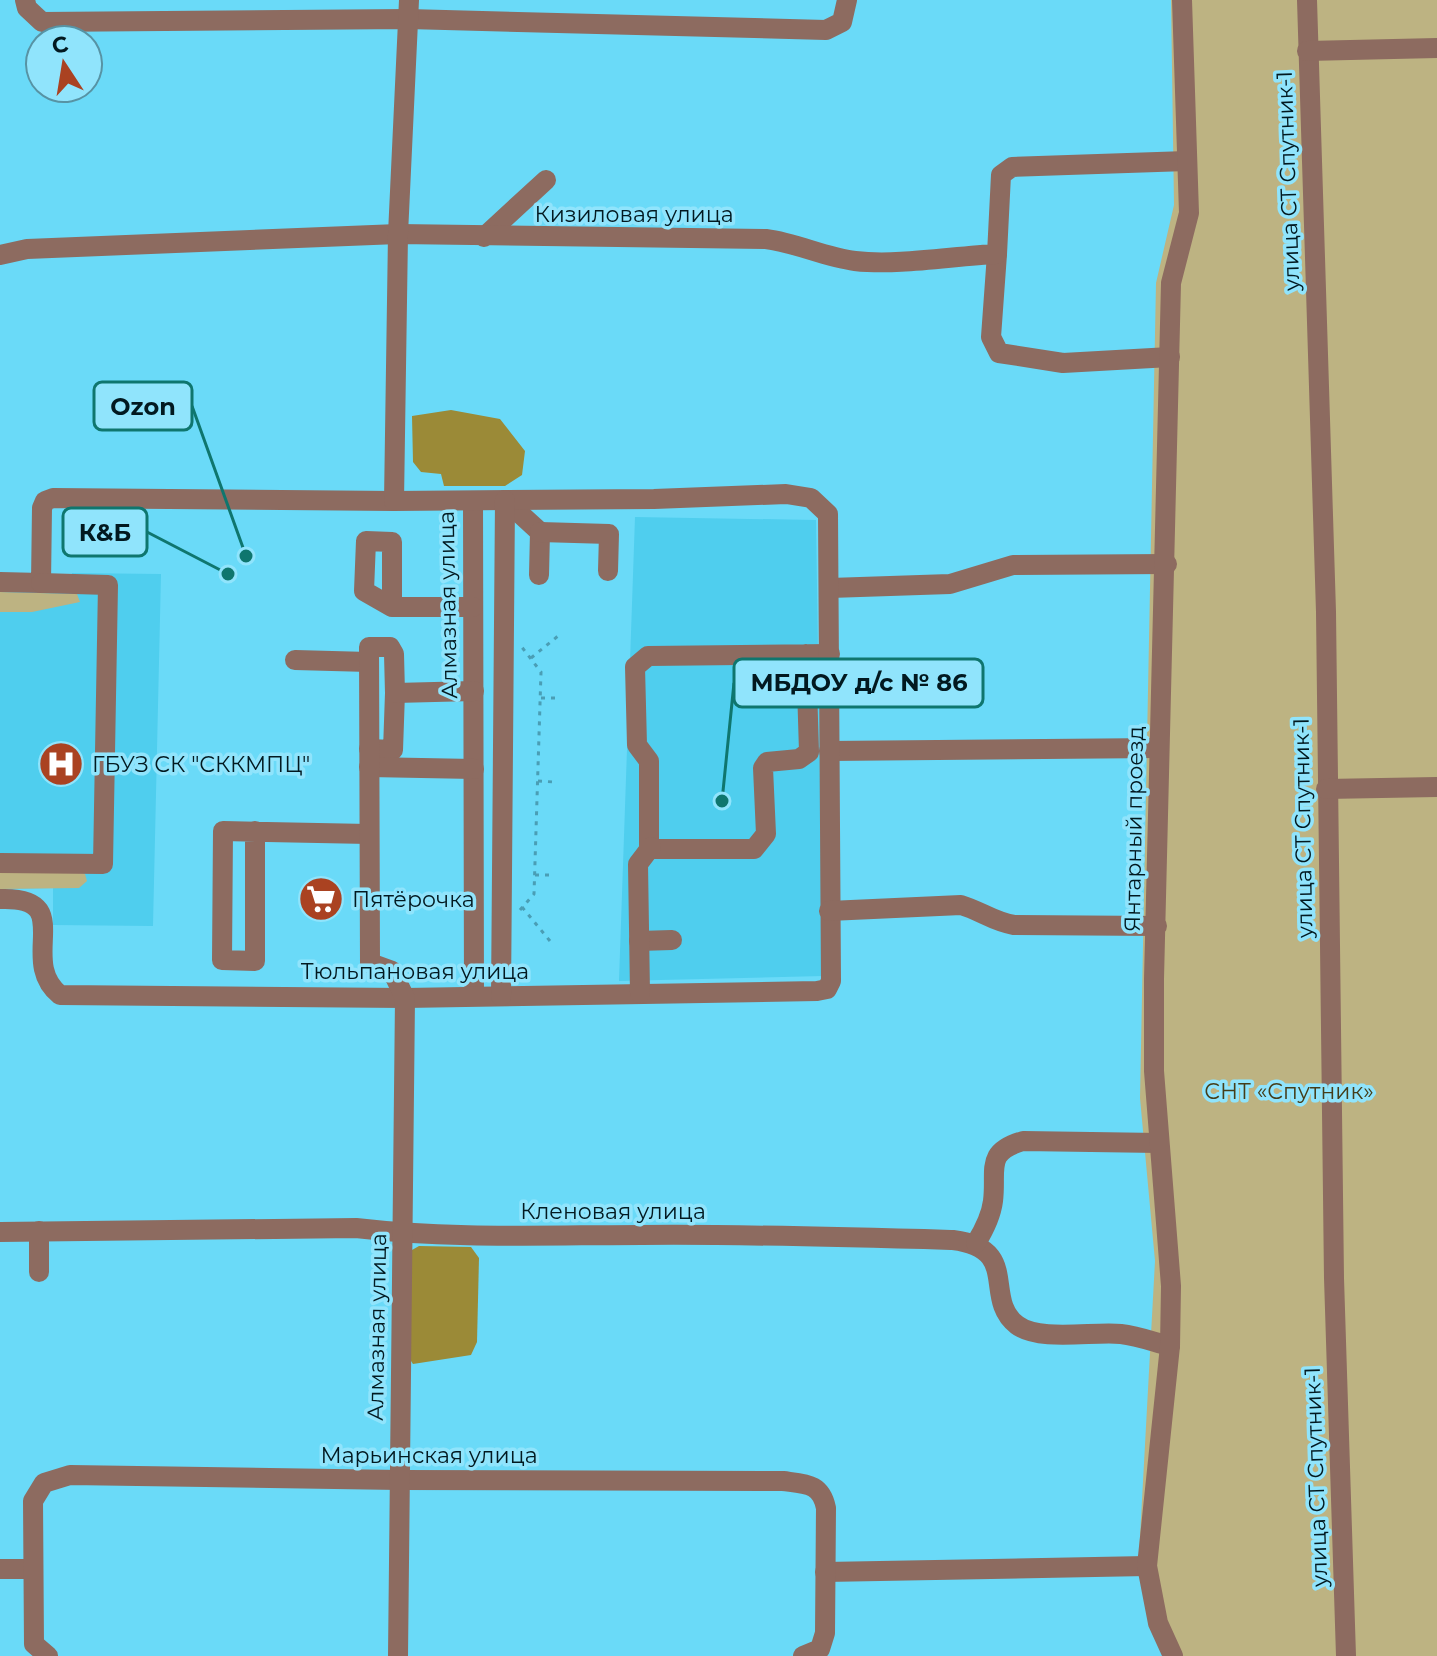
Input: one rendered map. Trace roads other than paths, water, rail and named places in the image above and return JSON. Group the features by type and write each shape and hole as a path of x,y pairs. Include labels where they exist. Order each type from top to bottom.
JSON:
{"street":[{"path":"25,0 27,8 42,22 409,9 826,30 842,22 847,0"},
{"name":"Янтарный проезд","path":"1173,1656 1158,1623 1147,1566 1170,1346 1171,1286 1154,1071 1158,748 1167,564 1171,283 1189,213 1182,0"},
{"name":"улица СТ Спутник-1","path":"1307,0 1326,612 1334,1278 1346,1656"},
{"path":"394,501 398,234 409,9"},
{"path":"1307,51 1437,48"},
{"path":"1170,357 1063,363 999,353 991,337 1001,175 1012,167 1187,161"},
{"path":"484,237 546,180"},
{"name":"Кизиловая улица","path":"0,255 27,249 398,234 766,239 797,243 828,255 858,261 997,254"},
{"name":"Тюльпановая улица","path":"0,899 24,898 35,902 41,911 43,968 51,988 60,995 405,998 827,989 831,981 828,514 811,498 786,494 505,500"},
{"name":"Алмазная улица","path":"41,583 42,508 45,501 53,498 473,501 474,996"},
{"path":"473,501 505,500 540,532 609,534 608,571"},
{"path":"501,996 505,500"},
{"path":"539,575 540,532"},
{"path":"830,588 950,584 1013,565 1167,564"},
{"path":"0,582 108,585 103,864 0,863"},
{"path":"392,607 473,607"},
{"path":"369,758 393,750 394,654 390,647 369,647 369,662 369,758 369,834 370,963 392,971 405,998"},
{"path":"651,847 754,849 761,843 766,834 763,768 767,762 799,759 809,752 806,654"},
{"path":"640,993 638,864 651,847 649,761 637,745 635,667 648,656 830,654"},
{"path":"295,660 369,662"},
{"path":"395,693 474,691"},
{"path":"829,751 1158,748"},
{"path":"369,758 474,769"},
{"path":"1326,789 1437,787"},
{"path":"255,831 255,961 222,960 223,831 255,831 369,834"},
{"path":"829,911 961,905 978,910 994,922 1014,925 1157,926"},
{"path":"639,941 672,940"},
{"name":"Алмазная улица","path":"398,1656 405,998"},
{"path":"1159,1143 1023,1141 1008,1145 998,1154 994,1165 993,1201 986,1227 976,1243 989,1253 1007,1312 1014,1323 1024,1329 1052,1334 1121,1334 1170,1346"},
{"name":"Кленовая улица","path":"0,1232 356,1228 402,1233 748,1234 976,1243"},
{"path":"39,1231 39,1272"},
{"name":"Марьинская улица","path":"48,1656 34,1644 33,1501 37,1490 55,1477 783,1481 813,1485 823,1494 826,1508 822,1641 820,1649 803,1656"},
{"path":"825,1572 1147,1566"},
{"path":"0,1569 33,1569"}],"place":[{"name":"Ozon","path":"246,556"},
{"name":"К&Б","path":"228,574"},
{"name":"ГБУЗ СК \"СККМПЦ\"","path":"61,764"},
{"name":"МБДОУ д/с № 86","path":"722,801"},
{"name":"Пятёрочка","path":"321,899"}],"park label":[{"name":"СНТ «Спутник»","path":"1289,1091"}]}
